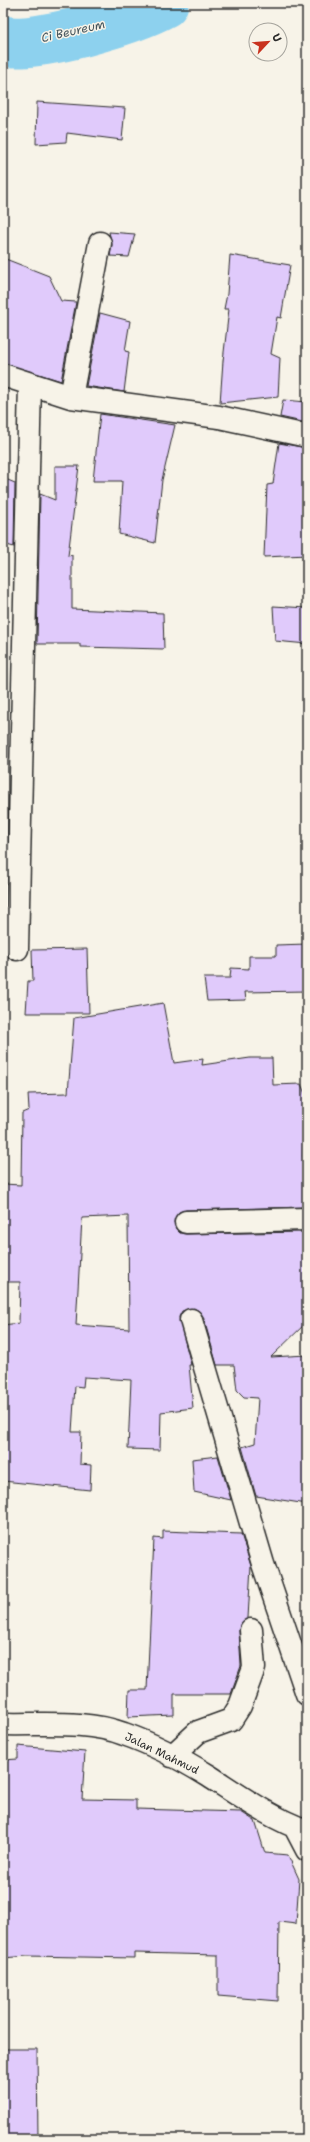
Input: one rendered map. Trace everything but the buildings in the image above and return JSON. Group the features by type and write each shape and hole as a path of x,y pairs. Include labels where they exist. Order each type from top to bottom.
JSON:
{"street":[{"path":"71,397 100,243"},
{"path":"3,375 71,397 219,417 307,436"},
{"path":"17,950 30,384"},
{"path":"186,1222 307,1219"},
{"path":"192,1320 263,1564 307,1694"},
{"path":"172,1756 198,1732 231,1720 240,1706 254,1668 251,1630"},
{"name":"Jalan Mahmud","path":"3,1724 81,1726 124,1734 172,1756 301,1829"},
{"path":"301,1829 307,1850"}],"waterway":[{"name":"Ci Beureum","path":"3,41 18,42 60,37 130,17 163,3"}]}
